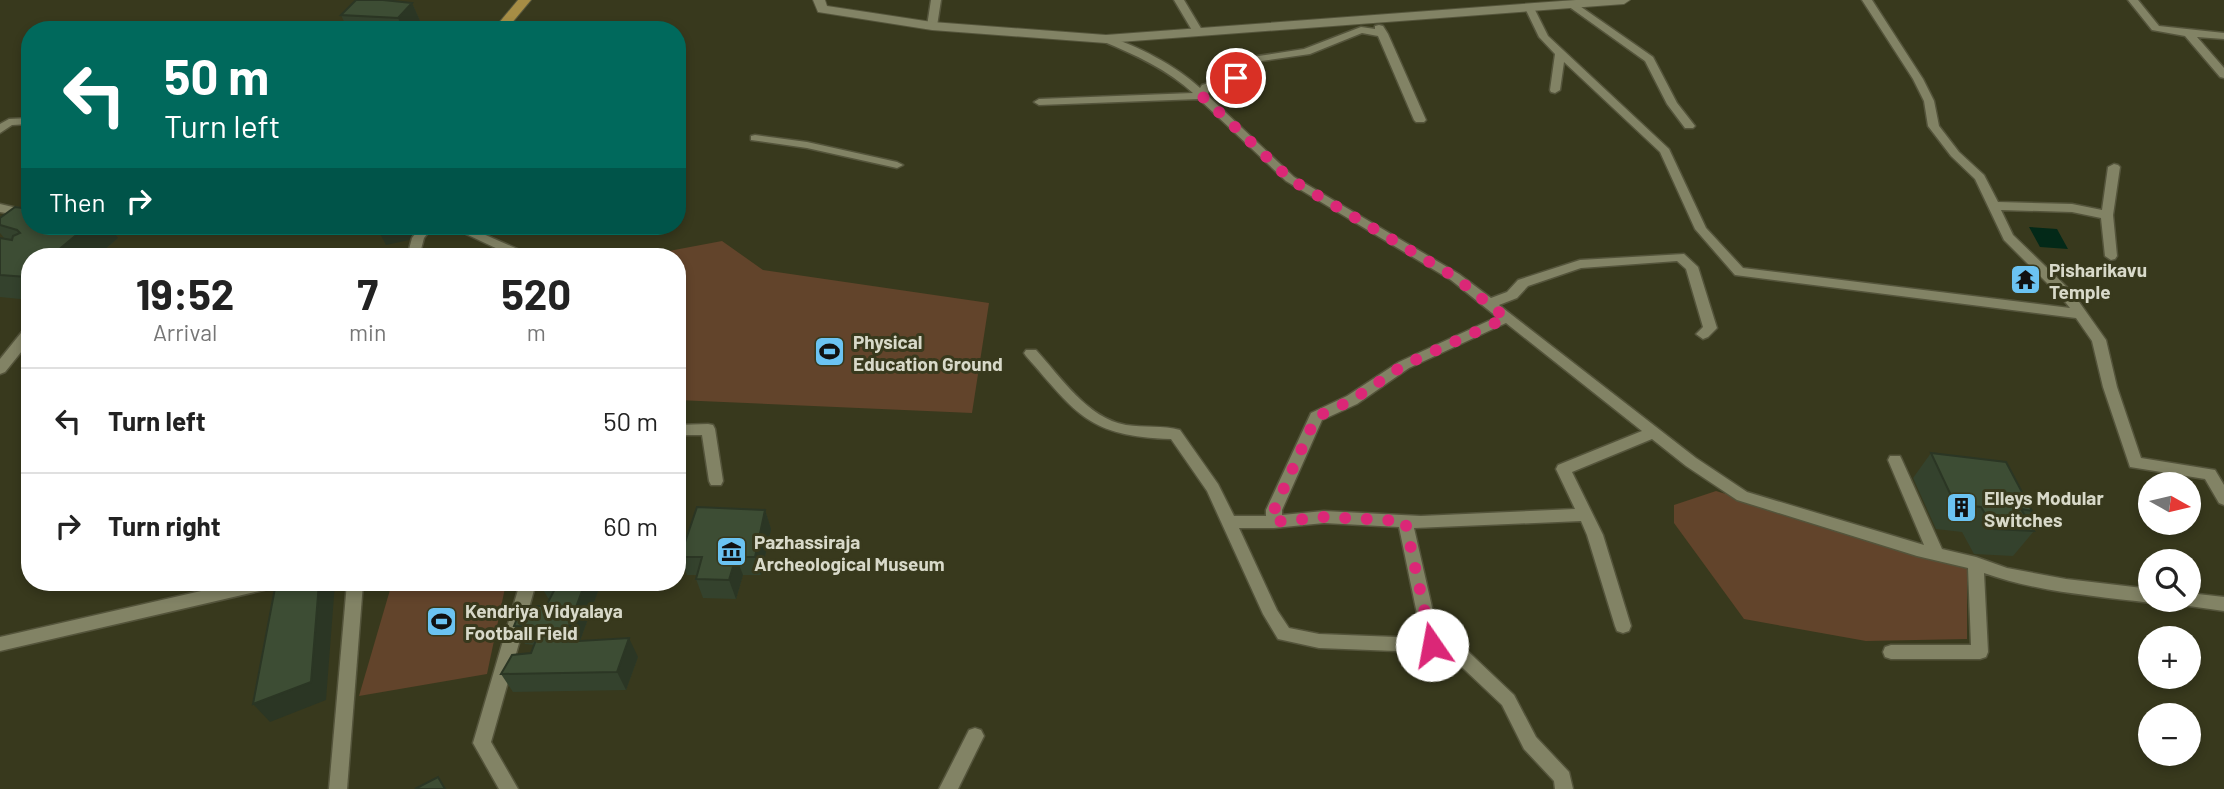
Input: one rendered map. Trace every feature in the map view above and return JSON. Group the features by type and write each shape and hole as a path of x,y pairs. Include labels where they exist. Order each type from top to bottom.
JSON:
{"main road":[{"path":"507,21 525,0"},
{"path":"819,0 822,9 932,26 1106,39 1197,30 1530,8 1550,3 1624,0"},
{"path":"0,226 21,217"}],"street":[{"path":"932,26 936,0"},
{"path":"1179,0 1197,30"},
{"path":"1867,0 1918,79 1929,102 1934,126 1955,154 1980,177 2008,237 2067,295 2099,340 2110,387 2135,463 2210,474 2224,499"},
{"path":"2133,0 2156,28 2224,36"},
{"path":"1571,4 1649,59 1672,104 1689,126"},
{"path":"1530,8 1544,37 1665,151 1701,229 1739,272 2080,314"},
{"path":"1373,18 1383,34 1420,120"},
{"path":"1202,96 1206,87 1236,78 1237,62 1306,52 1361,30 1383,34"},
{"path":"2188,33 2224,75"},
{"path":"1106,39 1160,65 1188,83 1290,179 1455,277 1690,463 1742,496 2006,574 2066,586 2138,594"},
{"path":"1555,90 1560,53"},
{"path":"1039,102 1202,96"},
{"path":"0,131 9,122 21,121"},
{"path":"755,138 807,145 897,165"},
{"path":"2111,256 2107,215 2114,167"},
{"path":"1994,206 2072,208 2107,215"},
{"path":"0,208 21,212"},
{"path":"475,235 505,248"},
{"path":"1488,304 1512,295 1523,283 1580,264 1680,257 1692,267 1710,328 1703,334"},
{"path":"1273,522 1274,510 1316,417 1352,400 1404,365 1506,318"},
{"path":"0,369 21,342"},
{"path":"1031,353 1080,406 1102,423 1137,433 1175,434 1213,488 1271,614 1284,634 1320,641 1451,646 1508,700 1530,743 1563,778 1564,789"},
{"path":"686,430 708,429 716,481"},
{"path":"1623,626 1595,536 1563,469 1653,433"},
{"path":"1895,460 1936,554"},
{"path":"1229,522 1273,522 1324,517 1405,521 1586,516"},
{"path":"1405,521 1432,645"},
{"path":"1891,652 1980,652 1976,563"},
{"path":"0,644 229,591"},
{"path":"338,789 354,591"},
{"path":"509,789 482,743 526,591"},
{"path":"2201,601 2224,604"},
{"path":"948,789 975,736"}],"shaded area":[{"path":"2029,227 2057,229 2068,249 2040,247"},
{"name":"Physical Education Ground","path":"722,241 763,270 989,303 972,413 686,400 685,248"},
{"path":"1716,491 1967,567 1967,639 1866,641 1744,619 1674,523 1674,505"},
{"path":"390,591 504,591 487,674 359,696"}],"building":[{"path":"356,0 412,3 398,18 341,15"},
{"path":"15,207 21,208 21,235 76,235 61,248 21,248 21,277 0,275 0,238 12,240 13,236 20,233 0,225 0,218"},
{"path":"1931,453 2006,462 2032,511 2021,509 2034,531 1994,529 1981,507 1955,504"},
{"path":"697,507 765,510 755,557 736,557 729,580 696,579 702,557 686,557 686,539"},
{"path":"274,591 318,591 311,682 253,704"},
{"path":"554,591 582,591 563,642 629,638 617,672 501,674 512,655 531,653 541,627 514,626 522,606 546,606"},
{"path":"438,777 445,789 415,789"}],"place":[{"name":"Pisharikavu Temple","path":"2026,280"},
{"name":"Physical Education Ground","path":"830,352"},
{"name":"Elleys Modular Switches","path":"1961,508"},
{"name":"Pazhassiraja Archeological Museum","path":"731,552"},
{"name":"Kendriya Vidyalaya Football Field","path":"442,621"}],"route":[{"path":"1236,78 1206,87 1202,96 1290,179 1455,277 1506,318 1404,365 1352,400 1316,417 1274,510 1273,522 1324,517 1405,521 1432,645"}]}
